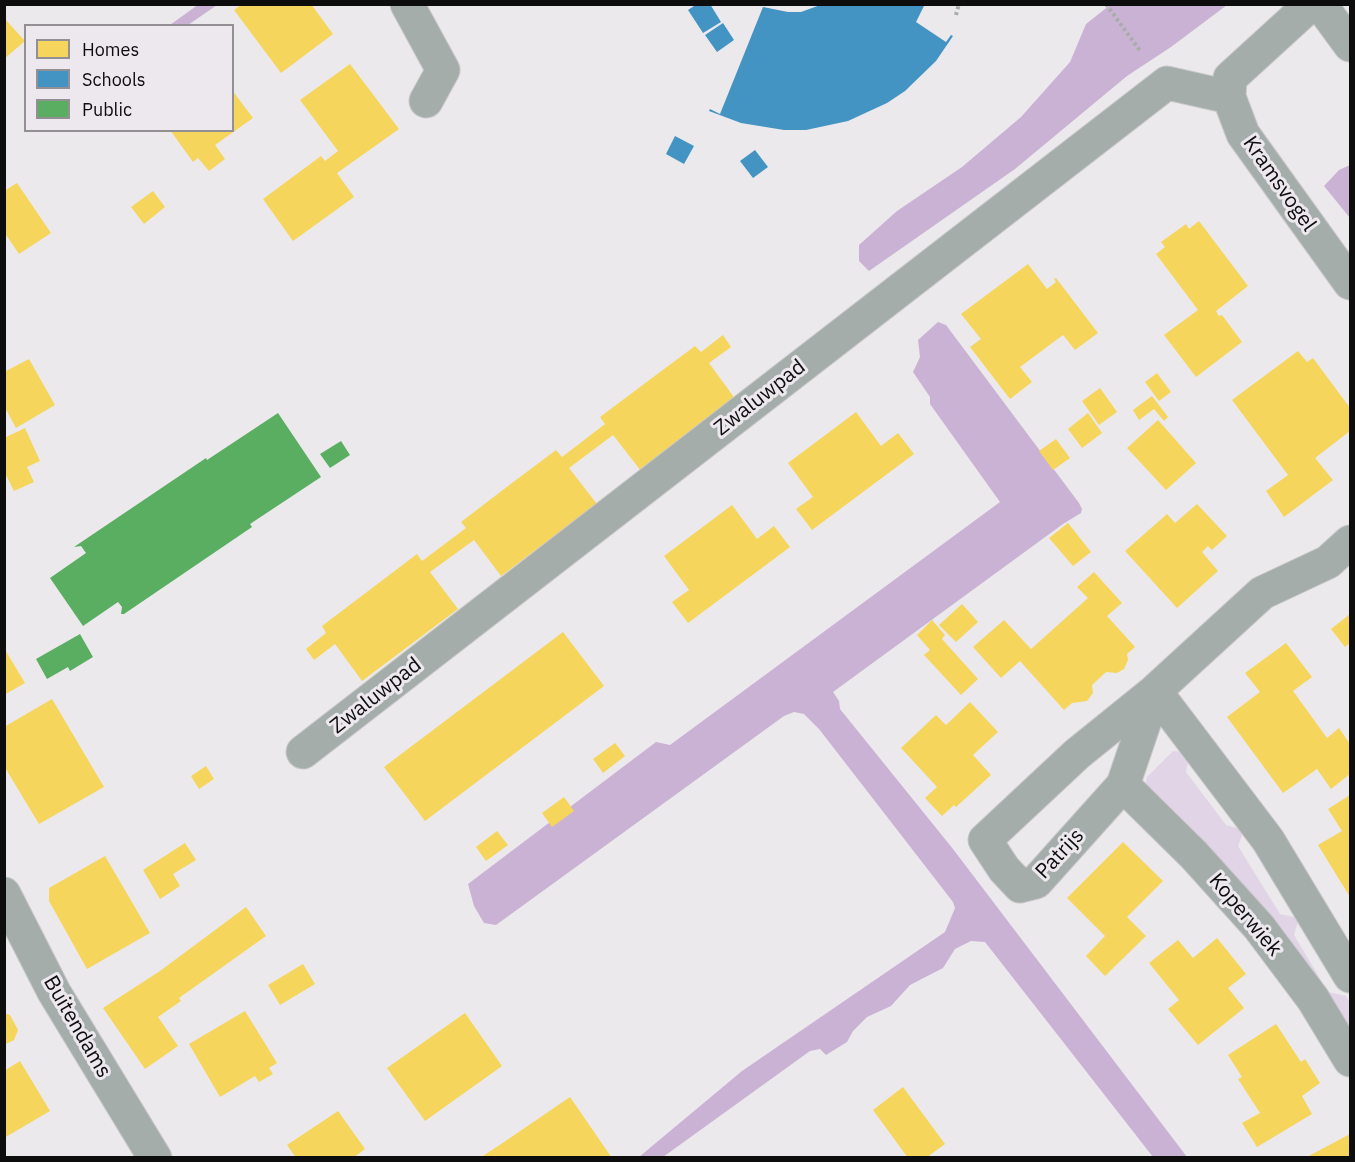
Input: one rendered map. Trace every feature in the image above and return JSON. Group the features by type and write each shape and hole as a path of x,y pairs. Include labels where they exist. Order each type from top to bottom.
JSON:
{"street":[{"path":"407,4 443,70 426,101"},
{"path":"1229,97 1230,78 1311,4"},
{"path":"1320,4 1350,45"},
{"name":"Zwaluwpad","path":"303,752 1167,83 1229,97"},
{"name":"Kramsvogel","path":"1229,97 1243,134 1350,283"},
{"name":"Patrijs","path":"1155,691 1123,784 1036,882 1020,886 1004,869 985,840 1077,754 1155,691 1262,593 1328,562 1350,542"},
{"path":"1155,691 1268,840 1350,976"},
{"name":"Koperwiek","path":"1123,784 1194,855 1259,927 1313,999 1350,1060"},
{"name":"Buitendams","path":"4,894 54,992 155,1158"}],"path":[{"path":"956,15 959,4"},
{"path":"1106,4 1144,56"}],"shaded area":[{"path":"199,4 217,5 189,24 171,24"},
{"path":"1110,5 1227,5 1171,47 1127,76 1015,169 869,271 859,261 859,245 897,211 962,167 1021,117 1070,62 1086,24"},
{"path":"1350,165 1350,218 1324,186 1339,170"},
{"path":"938,322 946,325 1079,503 1081,513 833,692 839,701 840,709 953,849 1187,1157 1153,1157 985,942 971,941 955,949 943,968 910,985 891,1006 867,1017 853,1031 847,1042 826,1055 820,1049 810,1051 663,1157 639,1157 742,1071 945,932 955,908 953,902 819,729 804,714 794,712 784,716 496,925 484,923 474,906 468,884 656,742 670,745 1000,502 930,404 930,397 913,372 920,357 918,340"},
{"path":"1173,751 1189,755 1186,772 1226,825 1244,830 1238,846 1280,914 1299,918 1294,935 1328,992 1346,996 1350,1003 1350,1035 1144,788 1147,777"}],"building: Homes":[{"path":"242,4 311,4 333,34 281,73 234,10"},
{"path":"4,18 24,42 4,59"},
{"path":"350,64 399,129 337,173 354,197 293,241 263,199 321,156 325,161 338,151 300,100"},
{"path":"234,93 253,118 234,132"},
{"path":"171,132 233,132 215,145 225,159 209,171 198,158 193,162"},
{"path":"17,183 51,233 19,254 4,232 4,191"},
{"path":"153,191 165,207 144,224 131,207"},
{"path":"1199,221 1248,286 1216,311 1219,316 1222,315 1242,342 1196,377 1164,335 1198,310 1156,254 1165,247 1161,242 1186,224 1189,229"},
{"path":"1028,264 1047,289 1056,282 1054,279 1056,278 1098,333 1075,350 1063,335 1020,367 1032,382 1010,399 970,347 981,339 961,314"},
{"path":"723,335 731,347 709,363 736,400 641,471 613,435 569,468 597,504 501,576 474,540 430,572 458,609 362,681 335,644 314,660 306,649 326,633 322,626 417,554 422,561 466,528 461,522 556,450 562,457 605,424 600,417 695,346 701,352"},
{"path":"1298,351 1307,362 1313,358 1350,408 1350,431 1315,458 1333,480 1284,517 1266,491 1288,475 1232,400"},
{"path":"29,359 55,405 16,428 4,406 4,372"},
{"path":"1157,373 1171,392 1159,401 1145,382"},
{"path":"1100,388 1117,412 1099,425 1082,401"},
{"path":"1152,396 1168,417 1164,421 1154,409 1139,420 1133,410"},
{"path":"856,412 881,446 898,433 914,454 812,530 796,509 813,497 788,463"},
{"path":"1088,413 1102,433 1082,448 1068,429"},
{"path":"1158,420 1196,463 1166,490 1127,448"},
{"path":"25,428 40,461 27,467 34,482 14,491 4,471 4,438"},
{"path":"1056,439 1070,458 1053,470 1039,451"},
{"path":"1197,504 1227,536 1212,550 1208,546 1202,552 1218,571 1177,608 1125,551 1167,514 1175,523"},
{"path":"732,505 757,539 774,526 790,547 688,623 672,602 689,590 664,556"},
{"path":"1068,523 1091,552 1073,566 1049,538"},
{"path":"1094,572 1122,603 1107,616 1135,647 1127,654 1128,660 1124,669 1117,673 1106,672 1092,685 1093,693 1087,701 1072,703 1064,710 1020,661 1001,678 973,647 1004,620 1031,649 1088,598 1077,587"},
{"path":"962,604 978,622 956,642 939,625"},
{"path":"1350,614 1350,643 1345,647 1331,629"},
{"path":"932,620 945,635 942,639 978,679 961,695 924,655 930,650 917,635"},
{"path":"563,632 604,686 425,821 384,767"},
{"path":"1286,643 1312,677 1293,691 1327,738 1339,728 1350,744 1350,774 1331,789 1317,769 1283,793 1227,717 1260,692 1245,673"},
{"path":"4,648 25,683 4,695"},
{"path":"52,699 104,787 39,824 4,766 4,727"},
{"path":"970,702 998,732 973,755 991,775 956,807 954,805 942,816 925,798 937,787 901,748 936,715 946,725"},
{"path":"615,743 625,756 603,773 593,759"},
{"path":"206,766 214,779 199,789 191,776"},
{"path":"1350,795 1350,897 1318,845 1342,831 1328,809"},
{"path":"564,797 574,811 552,827 542,813"},
{"path":"497,831 508,845 486,861 476,847"},
{"path":"1123,842 1163,881 1127,917 1146,936 1105,976 1086,956 1105,936 1067,898"},
{"path":"185,843 196,860 173,874 180,886 160,899 143,870"},
{"path":"105,856 150,933 87,969 49,901 49,888"},
{"path":"246,907 266,936 179,998 181,1001 158,1017 178,1046 145,1069 103,1008 160,971"},
{"path":"1217,938 1246,974 1228,988 1244,1008 1198,1045 1168,1009 1179,1000 1149,963 1178,940 1193,958"},
{"path":"303,964 315,984 280,1005 268,985"},
{"path":"245,1011 277,1063 269,1068 273,1074 259,1082 255,1076 220,1097 189,1044"},
{"path":"4,1013 10,1015 18,1030 14,1040 4,1045"},
{"path":"465,1013 502,1066 425,1121 387,1068"},
{"path":"1276,1024 1301,1062 1305,1059 1320,1083 1302,1096 1312,1114 1257,1147 1242,1123 1260,1113 1238,1079 1242,1077 1228,1055"},
{"path":"20,1061 50,1111 4,1138 4,1071"},
{"path":"903,1087 945,1144 926,1158 908,1158 873,1110"},
{"path":"570,1097 612,1158 480,1158 507,1140"},
{"path":"338,1111 365,1149 353,1158 296,1158 287,1145"},
{"path":"1350,1134 1350,1158 1305,1158"}],"building: Schools":[{"path":"697,4 710,4 721,22 703,33 688,10"},
{"path":"823,4 925,4 916,22 946,42 951,35 953,36 936,61 905,91 887,103 848,121 806,130 784,130 741,123 709,111 710,109 720,114 763,7 801,12"},
{"path":"723,23 734,40 717,52 705,35"},
{"path":"675,136 694,146 684,164 666,154"},
{"path":"755,150 768,167 753,178 740,161"}],"building: Public":[{"path":"278,413 321,477 250,524 252,527 124,614 121,614 122,607 118,602 83,626 50,578 86,553 81,546 74,547 206,458 207,460"},
{"path":"341,441 350,455 330,468 320,454"},
{"path":"80,634 93,657 70,671 68,667 47,679 36,659"}]}
